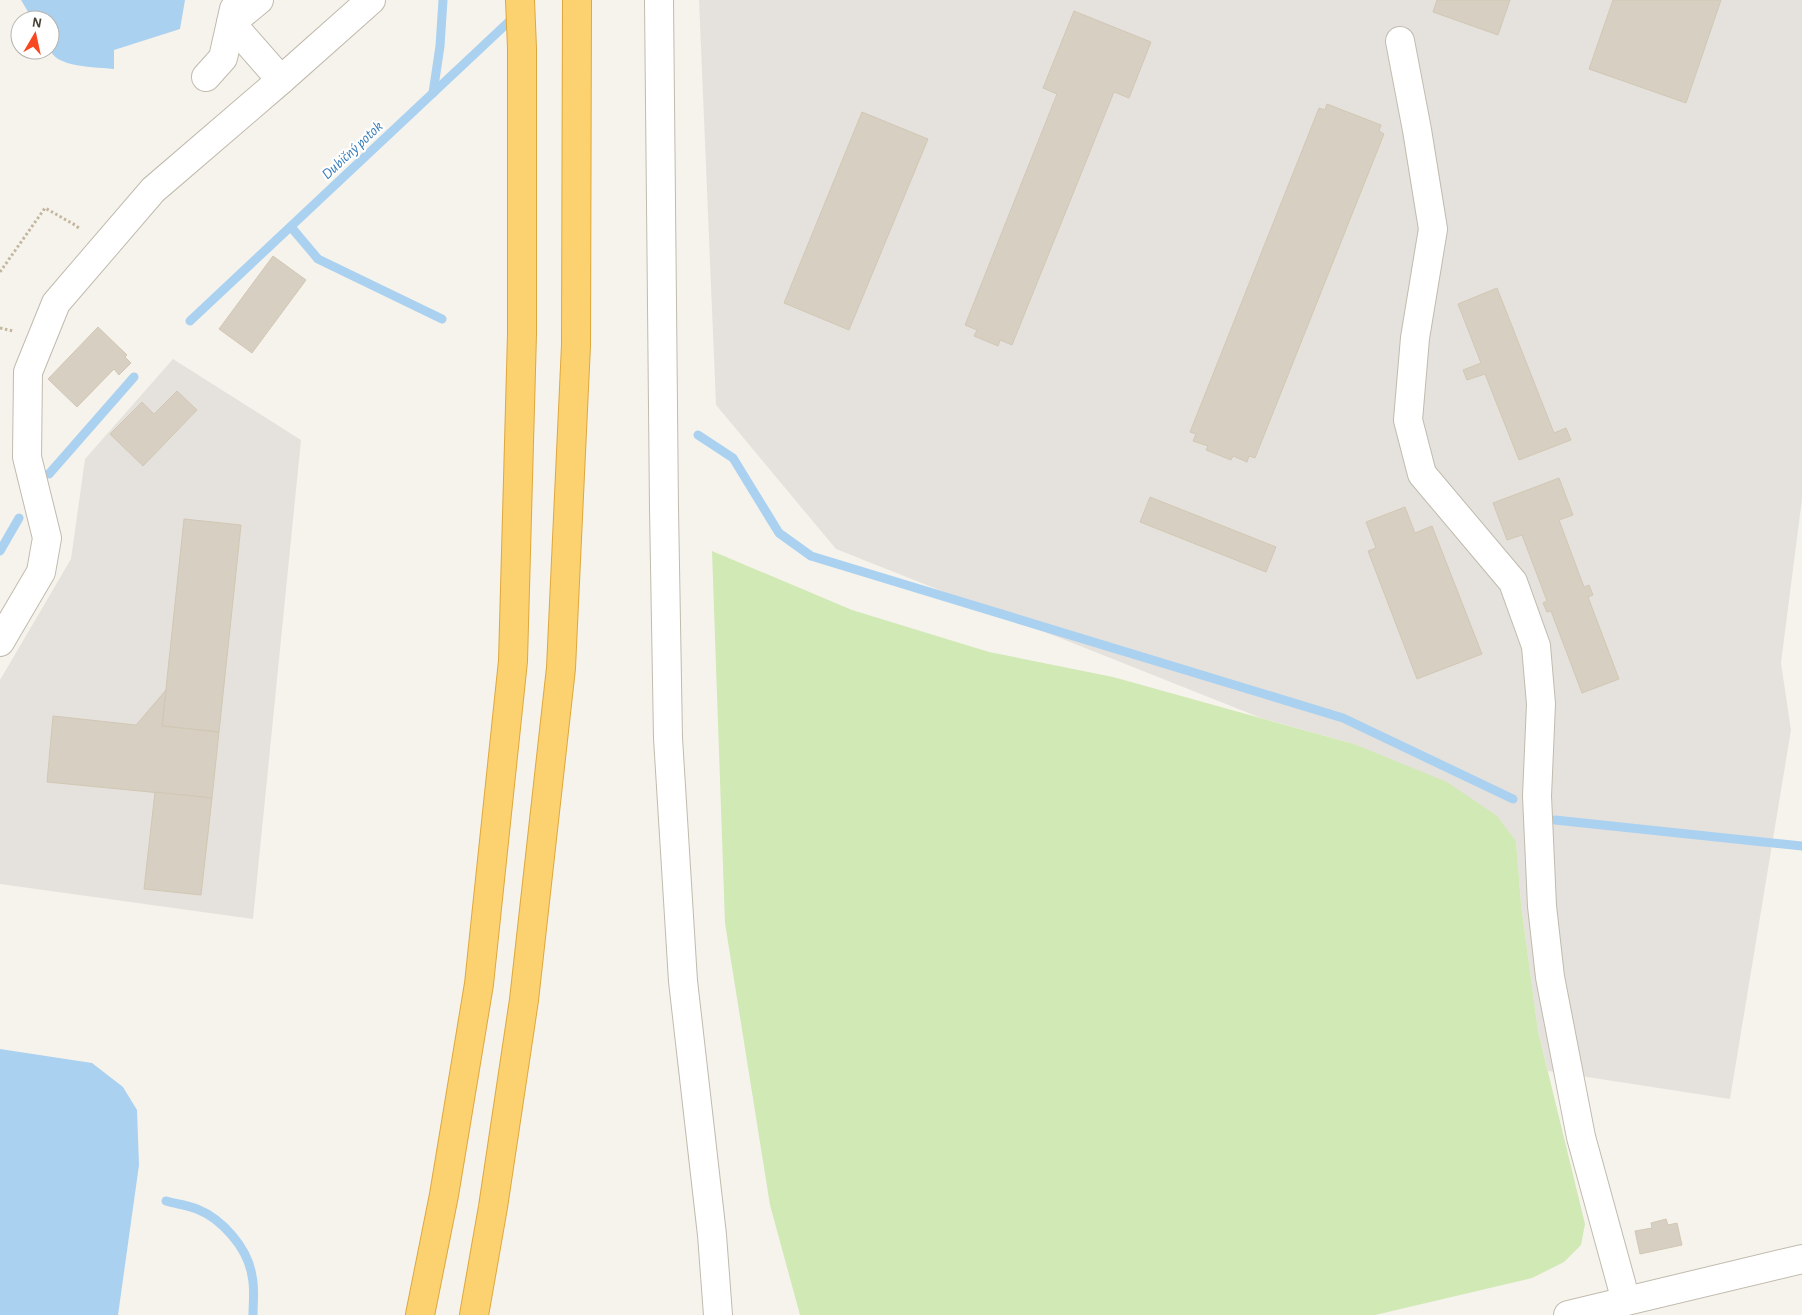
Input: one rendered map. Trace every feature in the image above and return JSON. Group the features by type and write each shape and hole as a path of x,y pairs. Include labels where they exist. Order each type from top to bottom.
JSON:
{"highway":[{"path":"420,1315 444,1195 479,984 513,661 522,334 522,48 520,0"},
{"path":"474,1315 493,1207 524,1000 562,668 576,345 577,0"}],"street":[{"path":"234,11 259,0"},
{"path":"0,642 41,572 47,538 27,457 28,372 56,303 153,190 371,0"},
{"path":"659,0 668,738 683,981 712,1235 718,1315"},
{"path":"206,77 223,58 234,11"},
{"path":"234,11 281,80"},
{"path":"1400,41 1433,229 1415,338 1408,420 1422,474 1513,582 1536,646 1541,704 1537,796 1542,906 1550,977 1581,1137 1626,1301"},
{"path":"1568,1315 1802,1259"}],"path":[{"path":"0,272 45,208 75,224 102,249"}],"shaded area":[{"path":"699,0 1802,0 1802,499 1781,663 1791,730 1730,1099 1548,1071 1538,1031 1521,904 1516,841 1354,744 1261,718 836,549 716,405"},
{"path":"173,359 301,440 253,919 0,884 0,680 71,559 85,459"}],"green space":[{"path":"712,551 852,610 989,652 1113,677 1354,744 1447,782 1497,816 1516,841 1521,904 1538,1031 1585,1224 1581,1245 1564,1262 1532,1278 1375,1315 800,1315 770,1205 725,923"}],"water":[{"path":"21,0 185,0 180,29 114,50 114,69 88,67 67,63 60,60 60,10 27,10"},
{"path":"0,1049 92,1063 123,1087 137,1110 139,1165 118,1315 0,1315"}],"building":[{"path":"1437,0 1510,0 1498,35 1433,12"},
{"path":"1613,0 1721,0 1686,103 1589,69"},
{"path":"1074,11 1151,42 1129,98 1114,92 1012,345 1000,340 998,346 974,336 977,330 965,325 1057,94 1043,88"},
{"path":"1327,104 1381,125 1379,131 1384,134 1255,458 1249,456 1247,462 1233,456 1231,460 1206,450 1208,446 1193,441 1196,434 1190,432 1319,108 1325,110"},
{"path":"862,112 928,139 849,330 784,303"},
{"path":"273,256 306,280 252,353 219,329"},
{"path":"1497,288 1554,433 1566,428 1571,440 1519,460 1485,374 1467,380 1463,370 1481,363 1458,304"},
{"path":"98,327 127,355 125,357 131,363 119,375 114,369 77,407 48,379"},
{"path":"177,391 197,410 143,466 110,434 142,402 154,414"},
{"path":"1559,478 1573,515 1559,520 1584,587 1589,585 1593,595 1588,597 1619,679 1582,693 1551,611 1547,612 1543,603 1547,601 1522,535 1507,540 1493,503"},
{"path":"1150,497 1276,547 1266,572 1140,522"},
{"path":"1405,507 1415,533 1432,526 1482,654 1417,679 1368,551 1376,548 1366,522"},
{"path":"184,519 241,525 219,732 162,726"},
{"path":"166,690 162,726 219,732 212,798 47,782 53,716 136,725"},
{"path":"155,792 212,798 201,895 144,889"},
{"path":"1666,1219 1668,1225 1677,1223 1682,1245 1640,1254 1635,1231 1652,1228 1651,1223"}],"waterway":[{"path":"433,93 440,46 443,0"},
{"name":"Dubičný potok","path":"190,321 515,16"},
{"path":"291,227 318,259 442,319"},
{"name":"Dubičný potok","path":"49,474 134,377"},
{"path":"698,435 733,458 779,533 811,556 1343,718 1513,799"},
{"name":"Dubičný potok","path":"0,551 19,518"},
{"path":"1555,820 1802,846"},
{"path":"166,1201 193,1208 216,1220 239,1245 250,1265 253,1281 253,1315"}]}
